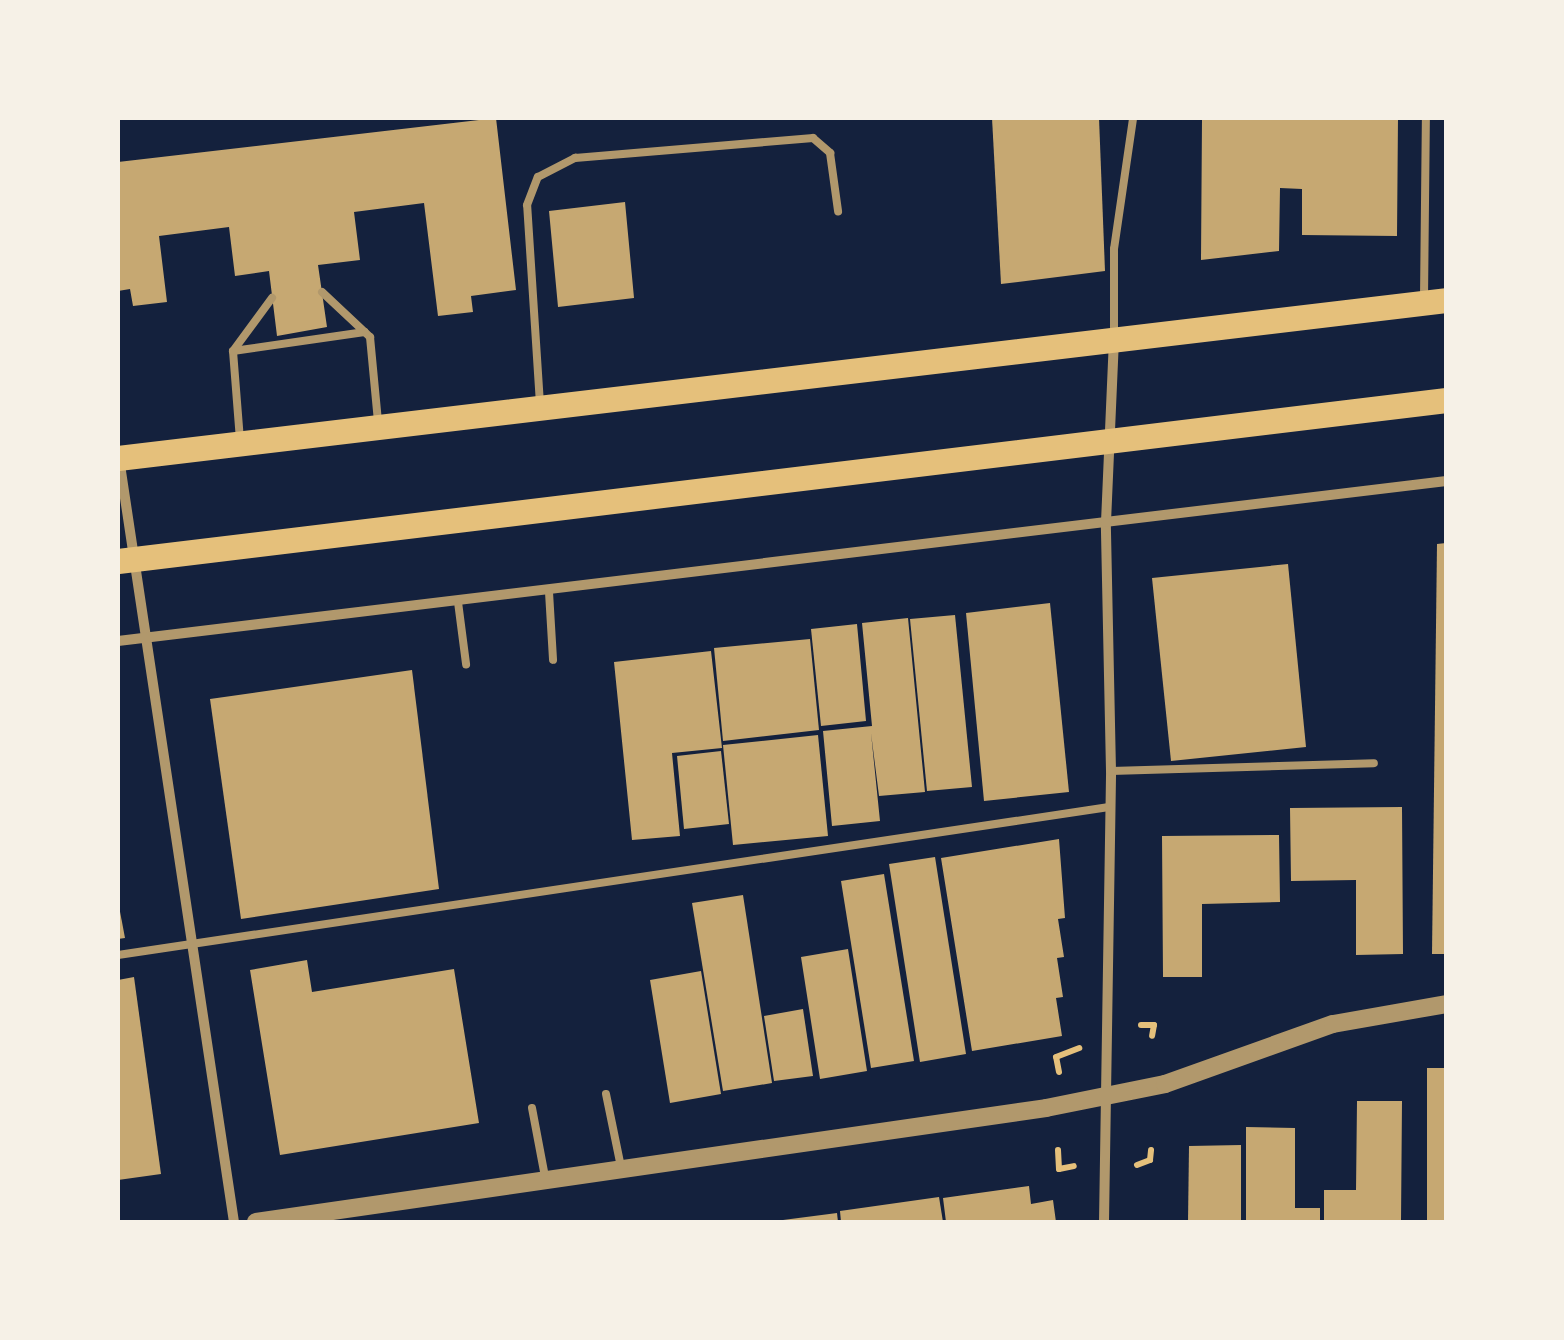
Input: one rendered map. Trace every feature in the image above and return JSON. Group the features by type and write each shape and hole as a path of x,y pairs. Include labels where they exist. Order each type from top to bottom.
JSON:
{"main road":[{"path":"118,458 1435,302"},
{"path":"126,560 1446,400"}],"street":[{"path":"1104,1222 1111,771 1106,522 1113,442 1114,338"},
{"path":"118,458 126,560 146,636 234,1222"},
{"path":"118,641 1446,481"},
{"path":"256,1222 1103,1096 1165,1084 1333,1024 1446,1004"}],"lane":[{"path":"1114,338 1114,248 1133,118"},
{"path":"1426,118 1435,302"},
{"path":"540,411 527,205 538,177 575,158 813,138 830,153 838,211"},
{"path":"322,292 366,332 379,430"},
{"path":"240,444 233,351 272,298"},
{"path":"233,351 366,332"},
{"path":"548,592 553,660"},
{"path":"458,602 466,664"},
{"path":"1111,771 1374,763"},
{"path":"118,955 1109,807"},
{"path":"606,1094 621,1168"},
{"path":"532,1108 545,1180"}],"path":[{"path":"1141,1024 1154,1025 1152,1036"},
{"path":"1060,1072 1056,1058 1079,1048"},
{"path":"1058,1150 1059,1169 1074,1166"},
{"path":"1137,1164 1150,1160 1151,1150"}],"building":[{"path":"496,118 516,290 471,296 473,312 438,316 424,203 354,212 360,260 318,265 327,327 277,336 269,271 235,276 229,227 159,236 167,302 133,306 130,289 118,291 118,162"},
{"path":"992,118 1099,118 1105,271 1001,284"},
{"path":"1202,118 1398,118 1397,236 1302,235 1302,189 1280,188 1279,251 1201,260"},
{"path":"625,202 634,298 558,307 549,211"},
{"path":"1446,543 1446,954 1432,954 1437,544"},
{"path":"1288,564 1306,747 1171,761 1152,578"},
{"path":"1050,603 1069,792 984,801 966,613"},
{"path":"955,615 972,787 927,791 910,619"},
{"path":"908,618 925,792 879,796 871,733 880,821 832,826 823,731 872,726 862,623"},
{"path":"857,624 866,721 821,726 811,629"},
{"path":"810,639 819,730 723,741 714,648"},
{"path":"711,651 722,748 672,753 680,836 632,840 614,662"},
{"path":"412,670 439,889 241,919 210,699"},
{"path":"818,735 828,836 733,845 723,745"},
{"path":"721,751 729,824 684,829 677,756"},
{"path":"1402,807 1403,954 1356,955 1356,880 1291,881 1290,808"},
{"path":"1279,835 1280,902 1202,904 1202,977 1163,977 1162,836"},
{"path":"1059,839 1065,918 1058,919 1064,957 1057,958 1063,997 1056,998 1062,1036 972,1051 941,858"},
{"path":"935,857 966,1054 920,1062 889,864"},
{"path":"884,874 914,1061 871,1068 841,881"},
{"path":"743,895 772,1083 723,1091 692,903"},
{"path":"118,901 125,938 118,939"},
{"path":"848,949 867,1071 820,1079 801,957"},
{"path":"307,960 312,992 454,969 479,1123 280,1155 250,970"},
{"path":"701,971 721,1094 670,1103 650,980"},
{"path":"134,977 161,1174 118,1180 118,980"},
{"path":"803,1009 813,1076 774,1081 764,1016"},
{"path":"1427,1068 1446,1068 1446,1222 1427,1222"},
{"path":"1357,1101 1402,1101 1401,1222 1324,1222 1324,1190 1356,1190"},
{"path":"1246,1127 1295,1128 1295,1208 1320,1208 1320,1222 1246,1222"},
{"path":"1241,1145 1241,1222 1188,1222 1189,1146"},
{"path":"1029,1186 1031,1204 1053,1200 1056,1222 946,1222 943,1198"},
{"path":"939,1197 943,1222 841,1222 840,1211"},
{"path":"837,1213 838,1222 783,1220"}]}
